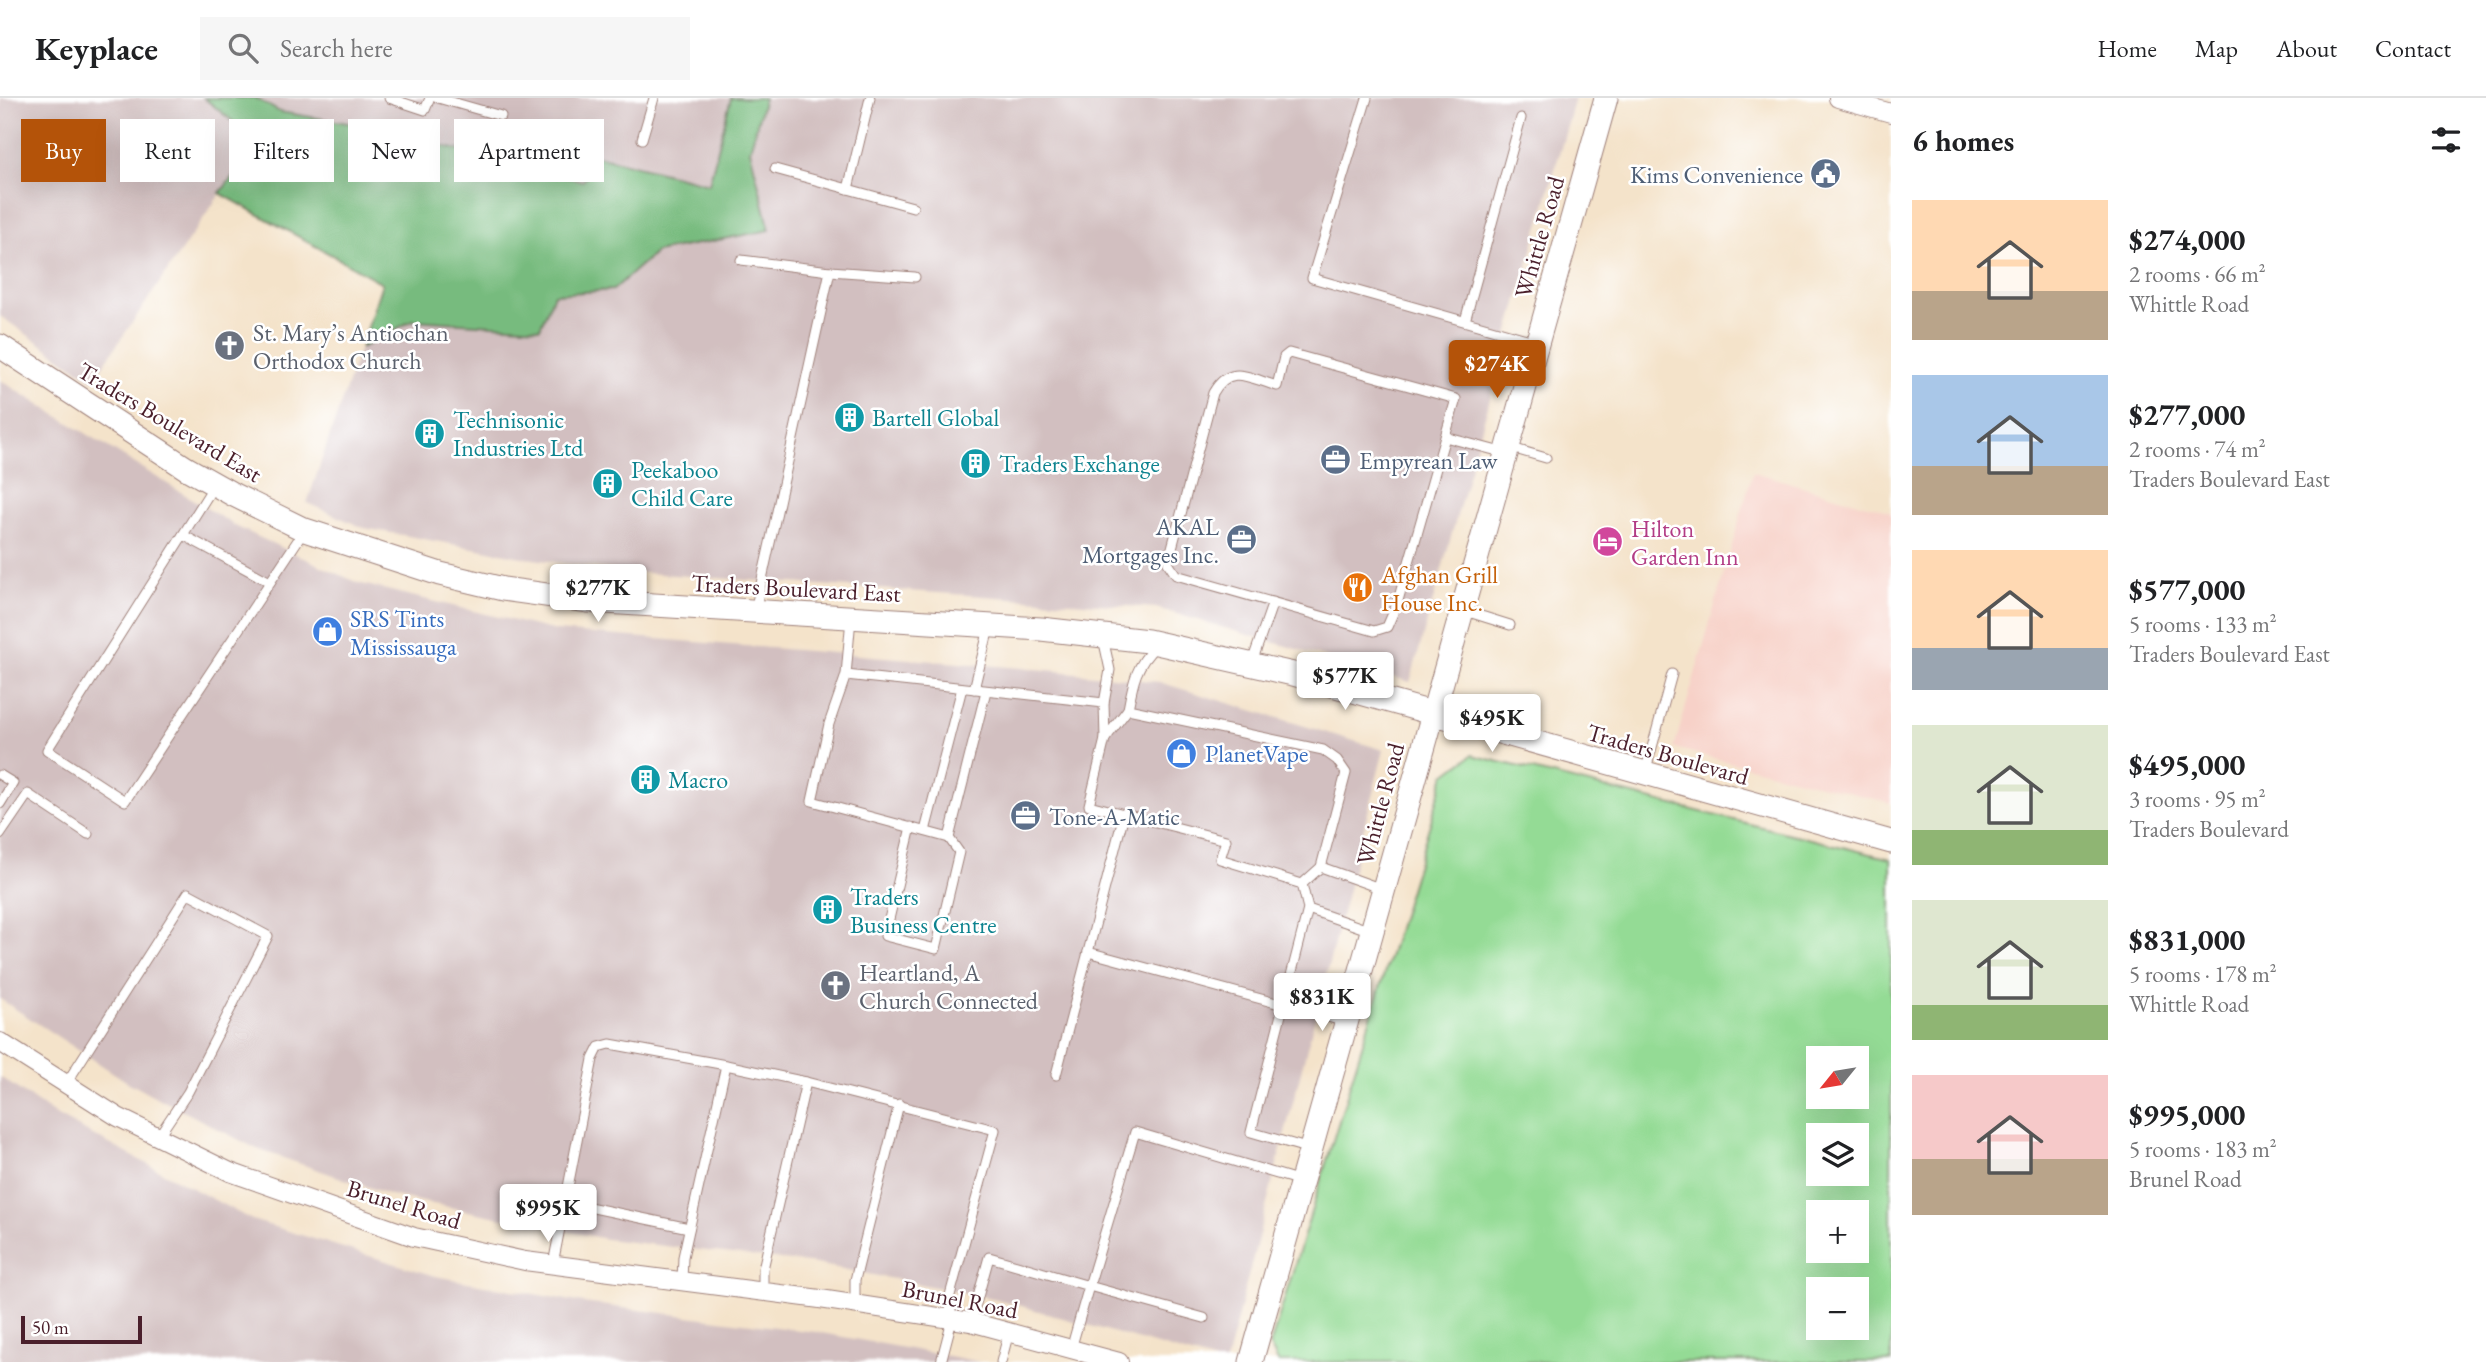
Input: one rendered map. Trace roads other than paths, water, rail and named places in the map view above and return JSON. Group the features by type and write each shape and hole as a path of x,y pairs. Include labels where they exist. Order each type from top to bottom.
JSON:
{"street":[{"name":"Whittle Road","path":"1251,1362 1606,98"},
{"path":"1838,98 1891,113"},
{"name":"Traders Boulevard East","path":"0,346 215,484 305,530 397,562 503,589 600,603 990,626 1158,644 1251,664 1431,715"},
{"name":"Traders Boulevard","path":"1431,715 1891,842"},
{"name":"Brunel Road","path":"0,1042 118,1117 230,1172 414,1237 553,1264 971,1322 1119,1362"}],"lane":[{"path":"389,98 425,110 430,98"},
{"path":"438,98 501,116"},
{"path":"642,139 654,98"},
{"path":"848,190 870,98"},
{"path":"1367,98 1312,278 1537,342"},
{"path":"1465,321 1521,118"},
{"path":"775,169 913,207"},
{"path":"741,260 830,271 915,277"},
{"path":"754,613 830,271"},
{"path":"1289,354 1456,399 1445,437 1397,604 1387,627 1374,631 1176,575 1168,563 1213,393 1221,379 1234,373 1277,386 1284,357 1289,354"},
{"path":"1445,437 1546,458"},
{"path":"215,484 47,750 125,801 305,530"},
{"path":"183,535 270,582"},
{"path":"1251,664 1273,602"},
{"path":"1461,610 1510,625"},
{"path":"851,617 846,676 829,724 812,801 911,827 949,838 959,852 936,949 886,936 911,827"},
{"path":"974,689 990,626"},
{"path":"1103,636 1110,670 1104,703 1105,739 1088,805 1226,840 1220,859 1302,884"},
{"path":"1105,739 1128,709 1133,677 1141,661 1158,644"},
{"path":"1644,775 1672,674"},
{"path":"846,676 1104,703"},
{"path":"925,831 962,688"},
{"path":"949,838 986,691"},
{"path":"1128,709 1323,750 1337,760 1346,773 1321,867 1302,884"},
{"path":"0,775 13,783 0,804"},
{"path":"0,835 28,794 88,834"},
{"path":"1056,1075 1125,814"},
{"path":"1321,867 1384,889"},
{"path":"1302,884 1308,909 1251,1132 1312,1149"},
{"path":"66,1084 188,893 268,936 188,1092 158,1137"},
{"path":"1308,909 1372,932"},
{"path":"1088,952 1348,1023"},
{"path":"553,1264 593,1059 599,1047 610,1044 726,1065 899,1104 995,1130 949,1299 952,1320 941,1362"},
{"path":"682,1281 689,1228 726,1065"},
{"path":"763,1292 763,1269 806,1082"},
{"path":"855,1304 855,1280 899,1104"},
{"path":"1071,1349 1135,1132 1303,1181"},
{"path":"565,1202 689,1228"},
{"path":"971,1322 989,1257 1205,1318"},
{"path":"1001,1362 1009,1332"}],"place":[{"name":"Kims Convenience","path":"1826,174"},
{"name":"St. Mary’s Antiochan Orthodox Church","path":"230,346"},
{"name":"Bartell Global","path":"849,417"},
{"name":"Technisonic Industries Ltd","path":"430,433"},
{"name":"Empyrean Law","path":"1336,460"},
{"name":"Traders Exchange","path":"976,463"},
{"name":"Peekaboo Child Care","path":"608,483"},
{"name":"AKAL Mortgages Inc.","path":"1242,540"},
{"name":"Hilton Garden Inn","path":"1608,542"},
{"name":"Afghan Grill House Inc.","path":"1358,588"},
{"name":"SRS Tints Mississauga","path":"327,632"},
{"name":"PlanetVape","path":"1182,753"},
{"name":"Macro","path":"645,779"},
{"name":"Tone-A-Matic","path":"1026,816"},
{"name":"Traders Business Centre","path":"827,910"},
{"name":"Heartland, A Church Connected","path":"836,986"}]}
